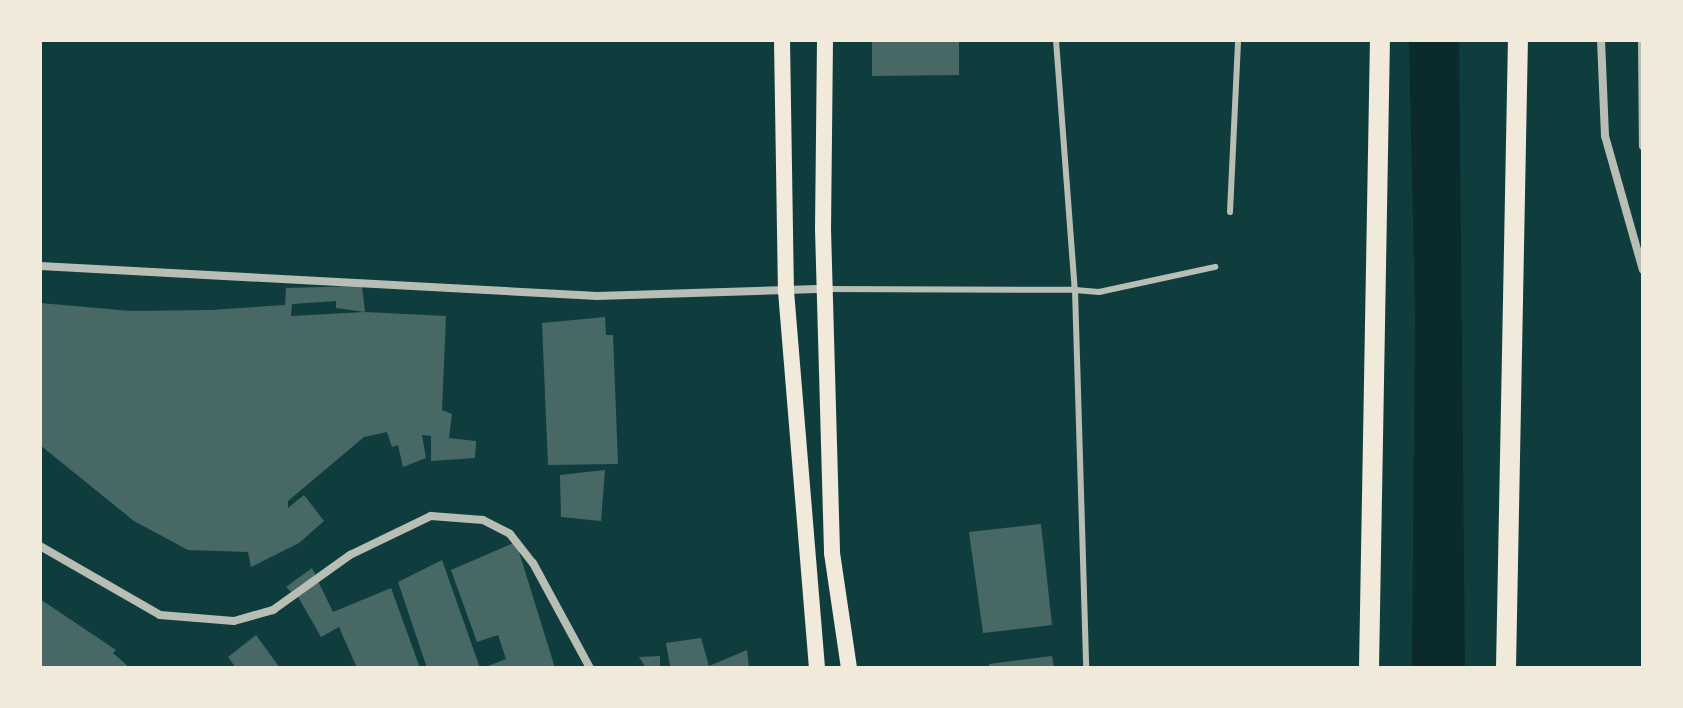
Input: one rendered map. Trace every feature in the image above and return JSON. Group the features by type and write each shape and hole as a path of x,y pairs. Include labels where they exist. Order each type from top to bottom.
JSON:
{"highway":[{"path":"1369,668 1380,40"},
{"path":"1506,668 1518,40"}],"main road":[{"path":"782,40 786,291 817,668"},
{"path":"825,40 825,289 832,553 849,668"}],"street":[{"path":"1601,40 1605,136 1643,270"},
{"path":"1642,40 1643,146"},
{"path":"40,266 597,296 825,289"},
{"path":"40,546 160,615 234,621 273,610 350,555 431,516 483,520 510,534 533,563 590,668"}],"lane":[{"path":"1056,40 1075,290 1086,668"},
{"path":"1230,212 1238,40"},
{"path":"825,289 1099,292 1215,267"}],"water":[{"path":"1409,40 1459,40 1465,668 1412,668 1415,314"}],"building":[{"path":"872,40 959,40 959,75 872,76"},
{"path":"362,286 365,312 446,316 442,410 452,414 449,438 476,441 475,458 431,461 431,436 422,435 426,458 403,467 398,445 392,447 387,432 364,437 288,501 288,508 304,495 324,521 299,543 251,567 248,552 188,550 134,521 40,445 40,303 131,311 211,310 285,305 286,288","holes":["336,301 336,308 365,312 291,316 292,304"]},
{"path":"605,317 606,335 613,335 618,464 548,465 542,323"},
{"path":"605,470 601,521 561,517 560,475"},
{"path":"1041,524 1052,625 983,633 969,532"},
{"path":"516,542 555,668 483,668 506,659 498,635 477,642 451,570"},
{"path":"442,560 480,668 427,668 398,582"},
{"path":"312,568 316,576 291,592 286,587"},
{"path":"318,581 333,612 391,588 420,668 357,668 339,627 321,637 297,595"},
{"path":"40,599 116,650 113,653 130,668 40,668"},
{"path":"256,635 280,668 236,668 228,657"},
{"path":"701,638 709,666 747,650 749,668 670,666 666,643"},
{"path":"660,656 660,668 646,668 639,657"},
{"path":"1052,656 1054,668 989,668 989,664"}]}
